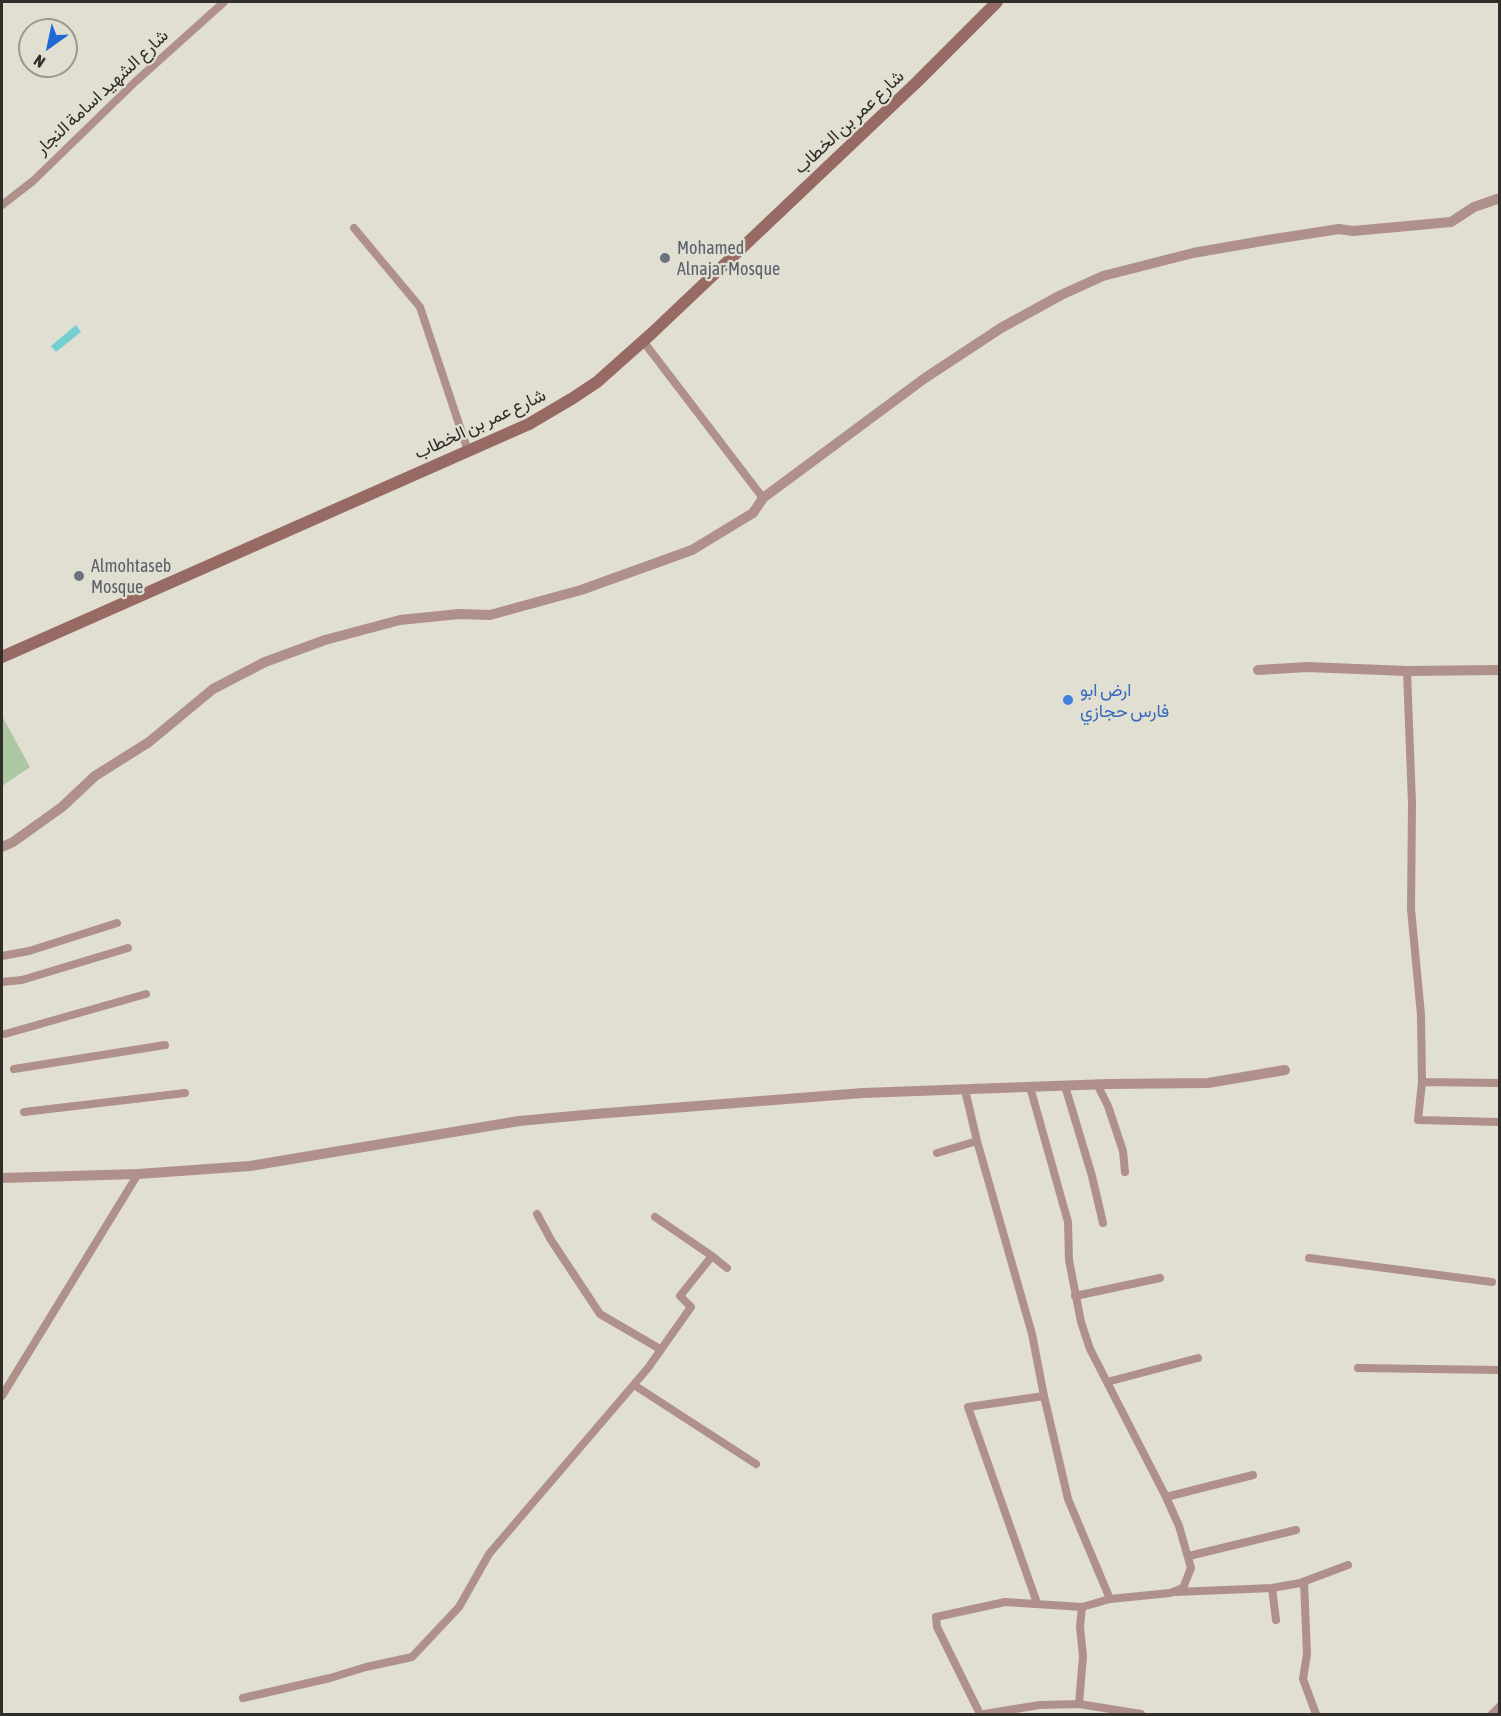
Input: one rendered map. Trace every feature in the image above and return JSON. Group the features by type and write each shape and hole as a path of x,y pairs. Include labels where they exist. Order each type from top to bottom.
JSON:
{"main road":[{"name":"شارع عمر بن الخطاب","path":"2,657 468,452 529,424 573,399 597,382 644,341 918,81 997,2"}],"street":[{"name":"شارع الشهيد اسامة النجار","path":"2,205 33,181 135,82 224,2"},
{"path":"2,847 13,842 62,807 95,776 149,742 213,689 265,662 325,639 400,620 459,614 490,615 581,590 692,550 753,513 763,498 924,378 1001,328 1061,295 1103,276 1193,253 1278,238 1339,229 1353,231 1451,222 1474,207 1500,198"},
{"path":"354,228 420,308 468,452"},
{"path":"644,341 763,498"},
{"path":"1258,670 1307,667 1407,671 1500,670"},
{"path":"1407,671 1412,804 1411,909 1422,1015 1422,1082 1418,1120 1500,1122"},
{"path":"2,956 28,951 117,923"},
{"path":"2,982 22,980 128,948"},
{"path":"5,1034 146,994"},
{"path":"14,1069 165,1045"},
{"path":"2,1178 138,1174 250,1166 519,1121 863,1093 1096,1084 1208,1083 1285,1070"},
{"path":"1422,1082 1500,1083"},
{"path":"1096,1084 1108,1106 1123,1151 1125,1172"},
{"path":"1065,1086 1092,1176 1103,1223"},
{"path":"1030,1087 1068,1222 1069,1260 1075,1296 1090,1349 1166,1497 1189,1556 1191,1568 1187,1581 1183,1588 1170,1593"},
{"path":"965,1090 976,1141 1032,1334 1068,1499 1110,1599"},
{"path":"24,1112 185,1093"},
{"path":"937,1153 976,1141"},
{"path":"2,1396 138,1174"},
{"path":"537,1214 551,1240 600,1314 660,1349"},
{"path":"655,1217 727,1268"},
{"path":"243,1698 412,1657 459,1607 489,1554 634,1385 691,1307 680,1296 712,1256"},
{"path":"1309,1258 1492,1282"},
{"path":"1075,1296 1160,1278"},
{"path":"1107,1382 1198,1358"},
{"path":"1358,1368 1500,1370"},
{"path":"634,1385 756,1464"},
{"path":"1037,1604 968,1407 1044,1396"},
{"path":"1166,1497 1253,1475"},
{"path":"1189,1556 1296,1530"},
{"path":"980,1714 937,1627 936,1617 1005,1602 1082,1607 1110,1599 1170,1593 1272,1588 1304,1582 1348,1565"},
{"path":"1304,1582 1307,1654 1303,1679 1316,1714"},
{"path":"1272,1588 1276,1620"},
{"path":"1079,1704 1083,1656 1080,1627 1082,1607"},
{"path":"984,1714 1040,1705 1079,1704 1141,1714"},
{"path":"1492,1714 1500,1706"}],"green space":[{"path":"2,716 30,767 2,786"}],"water":[{"path":"76,325 81,332 56,352 51,346"}],"place":[{"name":"Mohamed Alnajar Mosque","path":"665,258"},
{"name":"Almohtaseb Mosque","path":"79,576"},
{"name":"ارض ابو فارس حجازي","path":"1068,700"}]}
